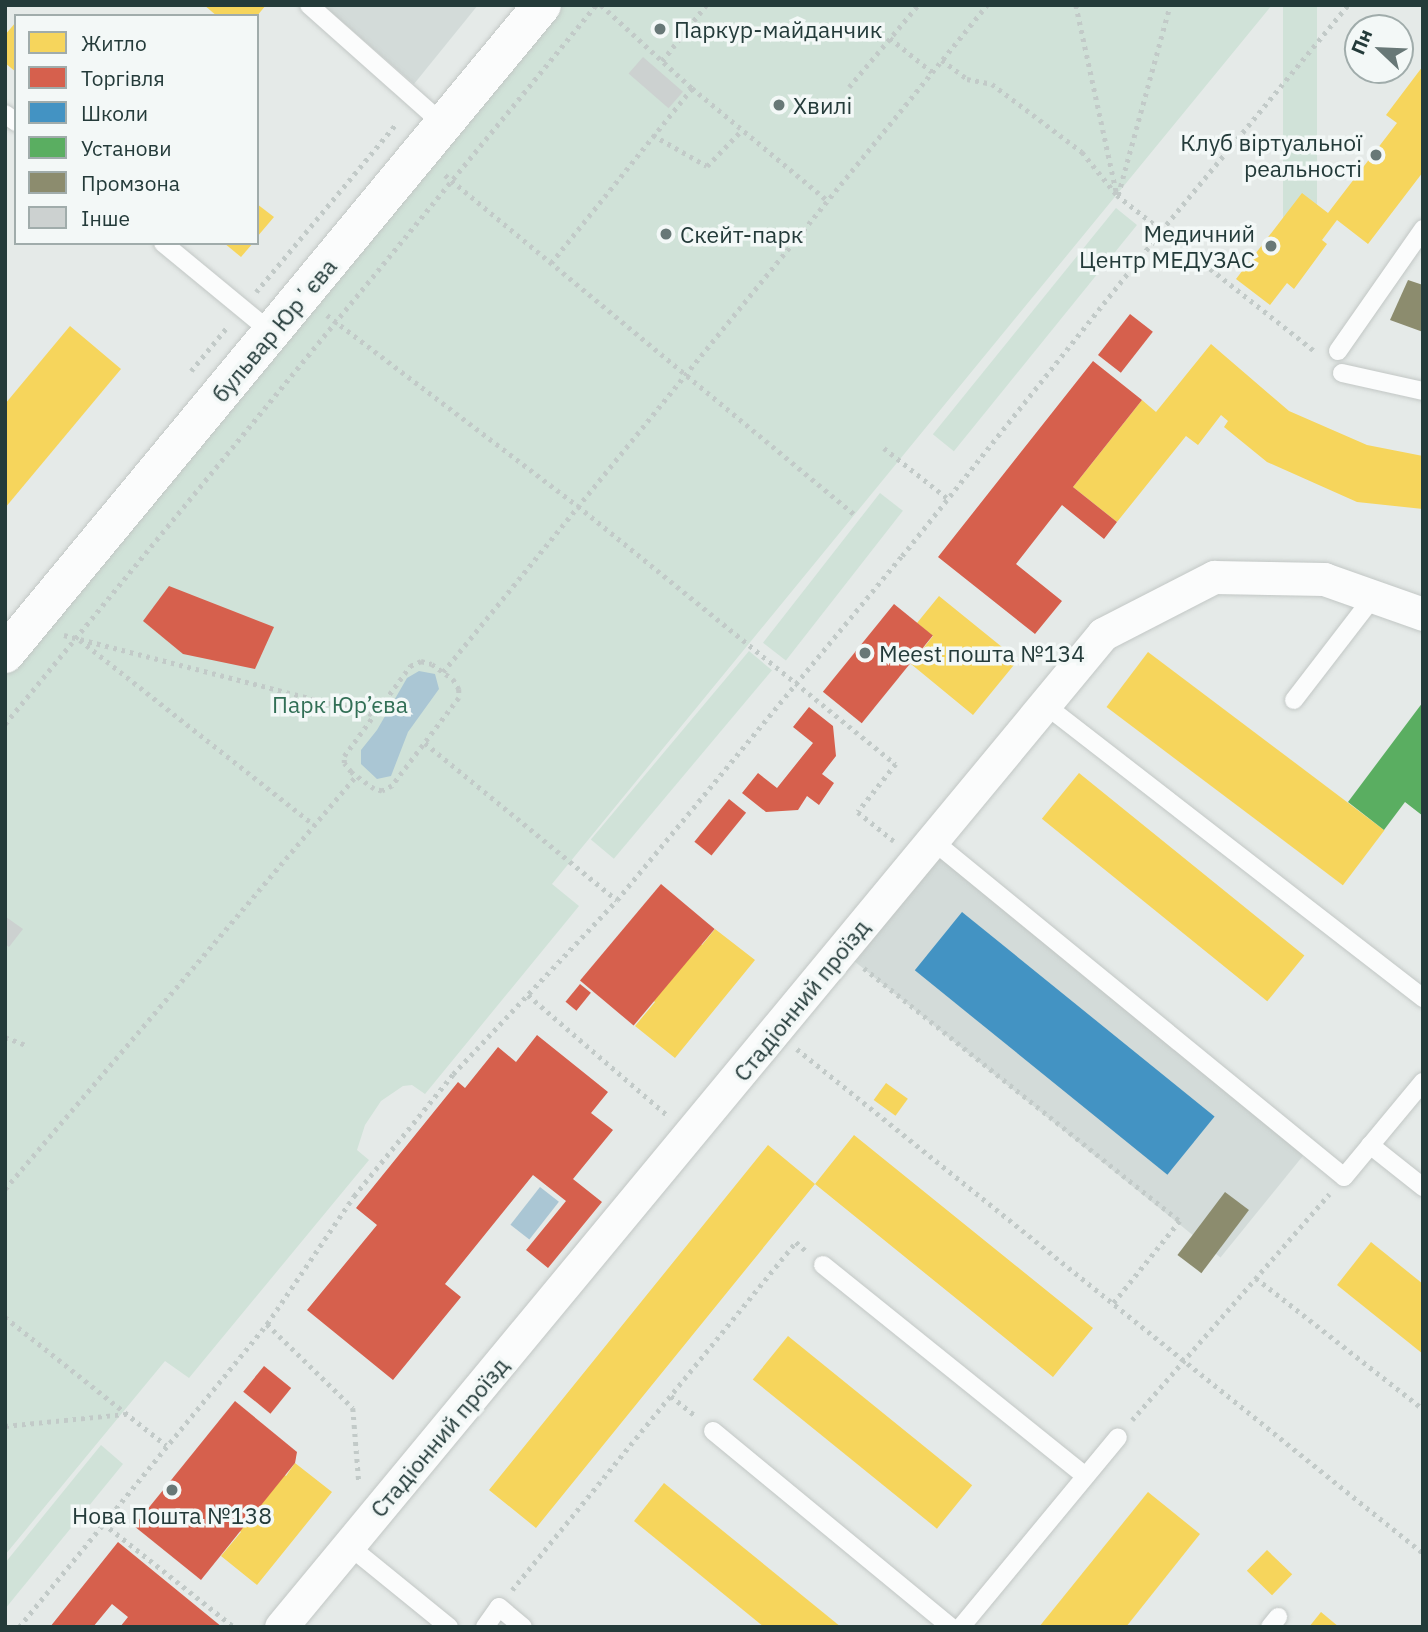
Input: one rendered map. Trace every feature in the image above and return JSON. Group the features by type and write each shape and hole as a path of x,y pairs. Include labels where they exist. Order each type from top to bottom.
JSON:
{"street":[{"name":"бульвар Юрʼєва","path":"5,654 542,5"},
{"name":"Стадіонний проїзд","path":"281,1627 1103,634 1214,577 1324,579 1423,614"}],"lane":[{"path":"309,5 444,125"},
{"path":"1338,351 1423,229"},
{"path":"165,245 272,333"},
{"path":"1342,373 1423,391"},
{"path":"1294,700 1374,596"},
{"path":"1044,705 1423,998"},
{"path":"924,849 1344,1177 1423,1082"},
{"path":"1370,1145 1423,1187"},
{"path":"823,1265 1085,1476"},
{"path":"713,1431 951,1627"},
{"path":"961,1627 1118,1437"},
{"path":"356,1537 449,1627"},
{"path":"485,1627 499,1607 523,1627"}],"path":[{"path":"5,724 599,5 691,88 828,201"},
{"path":"662,61 706,5"},
{"path":"849,87 918,5"},
{"path":"443,673 987,5"},
{"path":"1076,5 1117,195"},
{"path":"1117,195 1170,5"},
{"path":"19,1627 267,1324 354,1196 453,1074 617,900 798,683 1161,231 1348,5"},
{"path":"890,38 932,72"},
{"path":"942,60 967,79 992,84 1082,152 1117,195 1342,373"},
{"path":"551,263 691,88"},
{"path":"391,129 854,514"},
{"path":"653,135 708,166 742,130"},
{"path":"337,322 578,506 895,764 858,812 924,849"},
{"path":"884,448 947,498"},
{"path":"42,609 59,634 374,715"},
{"path":"77,637 314,825"},
{"path":"421,662 432,663 443,673 453,679 459,690 459,698 392,786 382,791 356,776 344,763 344,756 410,666 421,662"},
{"path":"425,743 617,900"},
{"path":"5,1189 356,776"},
{"path":"841,950 1181,1222 1113,1304"},
{"path":"528,995 690,1135"},
{"path":"775,1031 1423,1553"},
{"path":"5,1037 26,1045"},
{"path":"1118,1437 1344,1177"},
{"path":"499,1607 796,1242 823,1265"},
{"path":"1256,1278 1423,1409"},
{"path":"5,1317 166,1445"},
{"path":"267,1324 354,1408 356,1537"},
{"path":"671,1395 713,1431"},
{"path":"5,1426 127,1414"},
{"path":"103,1522 234,1627"}],"shaded area":[{"path":"323,5 478,5 414,84"},
{"path":"932,840 1310,1146 1220,1258 842,951"}],"green space":[{"name":"Парк Юр’єва","path":"555,5 1272,5 552,884 579,906 425,1094 412,1085 403,1086 381,1101 365,1125 357,1150 369,1160 189,1378 165,1361 5,1555 5,674"},
{"path":"1283,5 1317,5 1317,250 1283,250"},
{"path":"1116,208 1137,225 954,451 933,434"},
{"path":"880,493 903,511 786,661 763,643"},
{"path":"749,651 772,670 614,859 591,839"},
{"path":"101,1445 123,1464 5,1609 5,1563"}],"water":[{"path":"419,671 435,674 439,689 408,732 391,776 377,779 361,764 361,750 377,730 407,678"},
{"path":"540,1187 559,1202 529,1240 510,1225"}],"building: Житло":[{"path":"204,5 266,5 259,14 215,14"},
{"path":"14,24 14,70 5,63 5,35"},
{"path":"1423,66 1423,172 1368,244 1337,220 1322,240 1327,244 1294,289 1287,283 1270,305 1236,279 1302,193 1328,213 1397,123 1386,115 1409,84 1414,84 1414,78"},
{"path":"259,206 274,217 259,235"},
{"path":"226,245 251,245 241,257"},
{"path":"70,326 121,369 5,508 5,404"},
{"path":"1211,344 1289,411 1367,445 1423,456 1423,509 1357,502 1267,462 1224,427 1228,421 1221,415 1198,445 1186,436 1117,522 1073,487 1142,400 1156,412"},
{"path":"939,596 1018,660 973,715 911,664 933,636 917,623"},
{"path":"1148,652 1384,830 1343,885 1106,707"},
{"path":"1079,773 1304,956 1267,1001 1042,819"},
{"path":"715,929 755,960 675,1058 635,1026 655,1002 649,997 695,940 702,945"},
{"path":"886,1083 908,1099 895,1116 874,1100"},
{"path":"854,1135 1093,1328 1053,1377 815,1184"},
{"path":"768,1145 815,1184 536,1528 489,1490"},
{"path":"1371,1242 1423,1284 1423,1354 1337,1285"},
{"path":"788,1336 972,1485 937,1529 753,1380"},
{"path":"295,1463 332,1492 257,1585 221,1556 241,1532 231,1523 276,1467 286,1476"},
{"path":"664,1483 841,1627 764,1627 634,1521"},
{"path":"1148,1492 1200,1534 1126,1627 1039,1627"},
{"path":"1267,1550 1292,1574 1272,1595 1247,1571"},
{"path":"1321,1612 1339,1627 1309,1627"}],"building: Торгівля":[{"path":"1130,314 1153,332 1121,373 1098,355"},
{"path":"1093,361 1142,400 1073,487 1117,522 1104,539 1062,505 1016,564 1062,601 1035,634 938,557"},
{"path":"169,586 274,627 255,669 183,654 143,621"},
{"path":"894,604 933,635 862,723 823,692"},
{"path":"809,707 833,726 836,756 822,774 834,783 819,805 807,796 798,810 766,812 742,793 758,773 777,788 813,743 793,727"},
{"path":"729,799 746,813 711,856 694,842"},
{"path":"661,884 715,929 634,1026 580,981"},
{"path":"580,984 591,993 576,1011 566,1002"},
{"path":"537,1035 608,1092 591,1113 613,1130 573,1179 602,1202 548,1268 526,1250 566,1201 533,1175 445,1284 461,1297 393,1380 307,1310 377,1225 356,1208 458,1082 465,1088 498,1047 516,1062"},
{"path":"264,1366 291,1388 270,1414 243,1392"},
{"path":"235,1401 297,1452 295,1463 201,1580 134,1526"},
{"path":"118,1542 222,1627 120,1627 128,1617 112,1604 93,1627 50,1627"}],"building: Школи":[{"path":"962,912 1215,1117 1167,1175 915,970"}],"building: Установи":[{"path":"1423,702 1423,816 1405,802 1384,830 1348,802"}],"building: Промзона":[{"path":"1408,280 1423,285 1423,332 1390,320"},
{"path":"1225,1192 1249,1210 1201,1273 1177,1255"}],"building: Інше":[{"path":"643,57 683,92 669,108 629,74"},
{"path":"6,917 23,929 9,947 5,944"}],"place":[{"name":"Паркур-майданчик","path":"660,29"},
{"name":"Хвилі","path":"779,105"},
{"name":"Клуб віртуальної реальності","path":"1376,155"},
{"name":"Скейт-парк","path":"666,234"},
{"name":"Медичний Центр МЕДУЗАС","path":"1271,246"},
{"name":"Meest пошта №134","path":"865,653"},
{"name":"Нова Пошта №138","path":"172,1490"}]}
